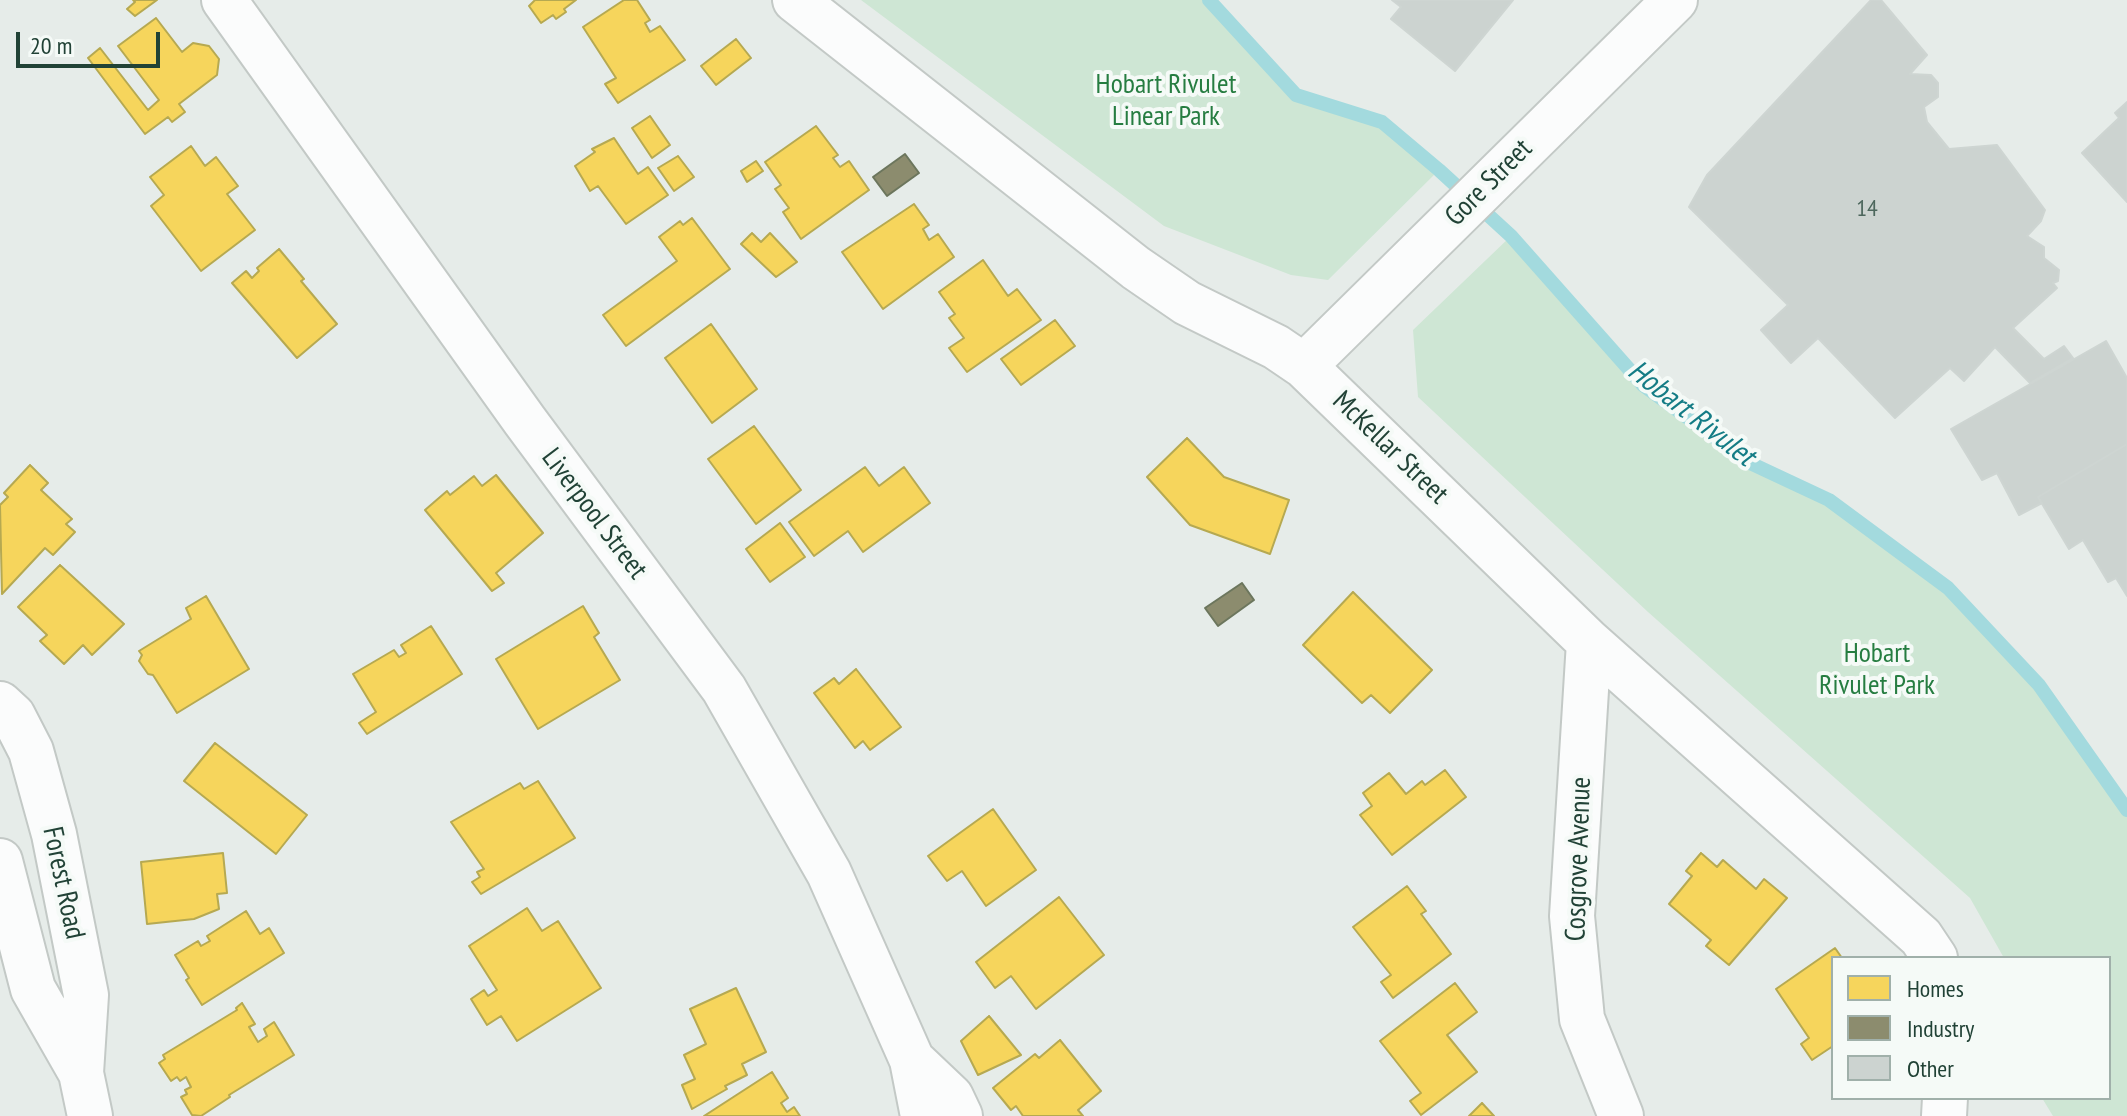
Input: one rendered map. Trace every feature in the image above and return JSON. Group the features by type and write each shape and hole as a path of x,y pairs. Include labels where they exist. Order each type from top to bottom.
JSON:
{"street":[{"name":"Liverpool Street","path":"224,0 525,421 724,689 829,873 912,1060 923,1116"},
{"name":"McKellar Street","path":"795,0 1136,268 1187,303 1276,347 1304,366 1589,642 1921,937 1934,956"},
{"name":"Gore Street","path":"1304,366 1675,0"},
{"name":"Cosgrove Avenue","path":"1589,642 1572,916 1582,1019 1621,1116"},
{"name":"Forest Road","path":"0,704 13,716 31,751 54,834 86,995 81,1073 90,1116"},
{"name":"Forest Road","path":"0,861 16,999 81,1073"},
{"name":"Liverpool Street","path":"912,1060 951,1097 960,1116"}],"green space":[{"name":"Hobart Rivulet Linear Park","path":"861,0 1209,0 1296,95 1382,122 1439,170 1328,280 1291,275 1164,226"},
{"name":"Hobart Rivulet Park","path":"1511,236 1643,385 1750,463 1829,500 1948,588 2039,685 2127,810 2127,1116 2053,1116 2043,1100 2111,1100 2111,956 2003,956 1970,898 1648,612 1418,397 1413,330"}],"building: Homes":[{"path":"133,0 157,0 135,16 127,9 135,2"},
{"path":"535,0 576,0 556,19 553,15 541,23 529,6"},
{"path":"624,0 637,0 650,20 645,23 650,32 660,26 685,60 618,103 605,84 616,78 583,27"},
{"path":"156,18 182,52 193,43 209,46 219,59 217,75 179,104 185,112 172,122 168,117 145,134 88,58 100,48 148,110 159,100 118,46"},
{"path":"736,39 751,58 716,85 701,66"},
{"path":"650,116 670,145 652,158 632,128"},
{"path":"816,126 838,155 833,158 840,167 849,161 869,190 801,239 783,212 789,208 775,189 781,185 765,162"},
{"path":"614,138 638,174 648,167 668,195 626,224 598,186 590,191 575,166 595,152 592,149"},
{"path":"191,146 205,166 216,157 238,186 227,194 255,230 201,271 151,206 164,195 150,177"},
{"path":"678,156 694,177 674,191 658,168"},
{"path":"756,161 763,171 747,182 741,171"},
{"path":"914,204 929,225 923,229 929,240 938,234 954,257 883,309 842,252"},
{"path":"692,218 730,269 626,346 603,315 677,261 659,237 680,221 683,225"},
{"path":"752,233 761,242 770,233 797,262 776,277 741,244"},
{"path":"279,249 337,324 297,358 232,283 246,271 252,278 259,271 257,268"},
{"path":"983,260 1008,296 1017,289 1041,320 967,372 949,348 964,338 949,318 955,314 939,292"},
{"path":"1055,320 1075,346 1021,385 1001,359"},
{"path":"711,324 757,389 712,423 665,358"},
{"path":"754,426 801,490 756,524 708,459"},
{"path":"1187,438 1224,477 1289,500 1270,554 1190,525 1147,477"},
{"path":"30,465 48,483 41,490 72,519 66,524 75,532 53,555 45,548 2,594 0,505 8,497 4,493"},
{"path":"865,467 879,486 904,467 930,503 863,552 848,531 814,556 789,522"},
{"path":"496,475 543,533 496,573 504,583 492,591 425,510 447,491 450,495 474,476 482,486"},
{"path":"780,523 805,557 770,582 746,549"},
{"path":"60,565 124,624 92,655 83,645 64,664 40,641 47,635 18,607"},
{"path":"1353,592 1432,670 1390,713 1371,695 1362,703 1303,645"},
{"path":"206,596 249,669 177,713 153,675 148,674 139,661 142,655 139,651 191,619 186,608"},
{"path":"583,606 599,633 594,637 620,680 538,729 496,659"},
{"path":"431,626 462,674 367,734 359,723 376,712 353,674 394,650 399,657 406,653 401,645"},
{"path":"856,669 901,727 870,750 863,741 855,748 814,693 834,678 839,684"},
{"path":"215,743 307,815 276,854 184,781"},
{"path":"1445,770 1466,797 1392,855 1360,815 1372,806 1363,793 1389,773 1406,794 1422,781 1425,785"},
{"path":"538,781 575,838 481,894 472,882 480,877 477,872 484,869 451,822 520,783 524,789"},
{"path":"993,809 1036,870 986,906 962,871 947,881 928,856"},
{"path":"223,853 227,893 217,894 219,909 194,919 147,924 141,862"},
{"path":"1701,853 1717,867 1723,860 1756,889 1764,879 1787,898 1729,965 1706,946 1711,940 1669,904 1692,876 1686,871"},
{"path":"1407,886 1426,911 1421,914 1451,954 1393,998 1381,982 1391,975 1353,927"},
{"path":"1059,897 1104,955 1036,1009 1011,976 995,988 976,962"},
{"path":"527,908 542,931 558,921 601,988 517,1041 501,1016 487,1025 471,999 484,990 488,996 497,990 469,946"},
{"path":"246,911 260,934 269,928 284,953 202,1005 175,955 198,941 201,946 210,941 207,936"},
{"path":"1835,948 1841,956 1831,956 1831,1047 1812,1060 1801,1044 1809,1038 1776,989"},
{"path":"1455,983 1477,1012 1447,1035 1477,1072 1421,1115 1410,1101 1421,1093 1380,1041"},
{"path":"736,988 766,1052 742,1064 747,1075 692,1109 682,1085 695,1079 684,1055 706,1044 690,1009"},
{"path":"242,1003 255,1024 249,1027 258,1042 267,1036 264,1029 274,1022 294,1055 201,1116 192,1115 181,1097 191,1087 186,1077 171,1081 159,1063 165,1059 163,1055 237,1010"},
{"path":"989,1016 1021,1055 978,1075 961,1041"},
{"path":"1060,1040 1101,1091 1078,1110 1083,1116 1023,1116 1016,1106 1011,1110 993,1088 1035,1054 1039,1058"},
{"path":"772,1072 788,1098 781,1103 787,1112 794,1107 800,1116 704,1116"},
{"path":"1482,1103 1494,1116 1469,1116"}],"building: Industry":[{"path":"905,154 919,173 887,196 873,177"},
{"path":"1242,583 1254,600 1218,626 1205,608"}],"building: Other":[{"path":"1392,0 1513,0 1455,71 1391,19 1401,7"},
{"path":"1871,0 1881,0 1927,55 1910,74 1931,75 1938,83 1938,97 1924,107 1927,122 1949,149 1997,145 2045,210 2041,221 2027,236 2044,247 2044,258 2059,270 2058,281 2053,283 2057,288 2013,328 2044,359 2064,346 2073,358 2030,383 1995,347 1964,381 1950,368 1895,418 1818,338 1791,363 1761,330 1788,305 1689,207 1707,175"},
{"path":"2127,102 2127,202 2082,153 2119,118 2115,113"},
{"path":"2106,341 2127,378 2127,444 2038,497 2042,503 2019,515 1997,473 1982,480 1951,429"},
{"path":"2127,444 2127,596 2116,578 2108,582 2083,540 2069,549 2038,497"}],"waterway":[{"name":"Hobart Rivulet","path":"1209,0 1296,95 1382,122 1439,170 1511,236 1643,385 1750,463 1829,500 1948,588 2039,685 2127,810"}]}
